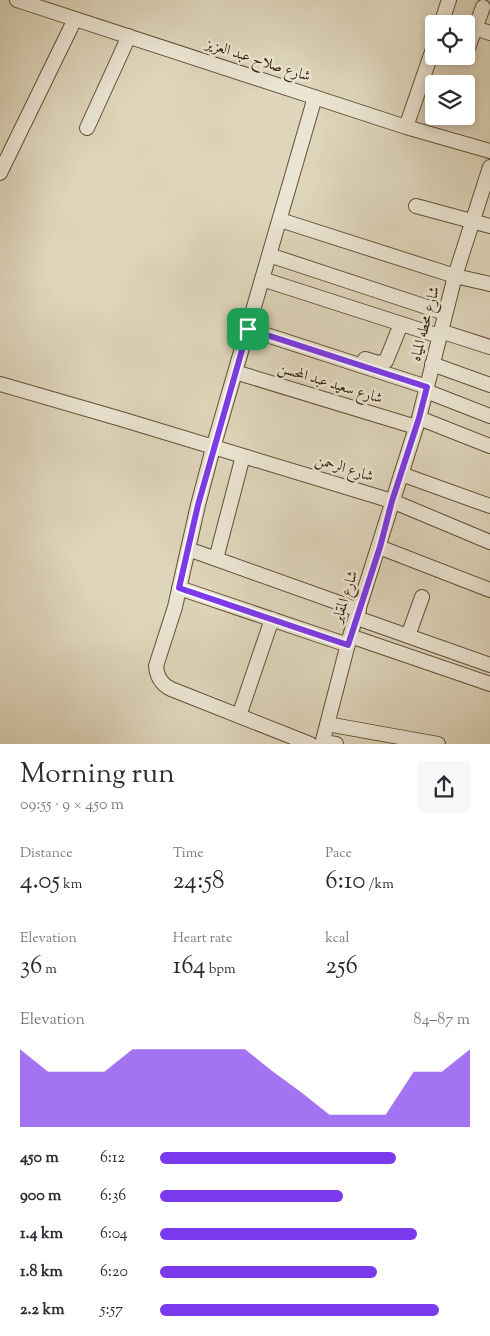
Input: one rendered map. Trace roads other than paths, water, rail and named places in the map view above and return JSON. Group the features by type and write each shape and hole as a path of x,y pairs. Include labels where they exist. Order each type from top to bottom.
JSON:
{"street":[{"name":"شارع صلاح عبد العزيز","path":"17,0 406,127 490,151"},
{"path":"444,15 449,0"},
{"path":"482,7 475,28 490,33"},
{"path":"0,173 75,19"},
{"path":"87,128 130,36"},
{"path":"406,127 427,65"},
{"path":"315,97 213,448 179,588 156,666 156,673 159,680 170,690 240,716 323,743"},
{"name":"شارع محطه المياه","path":"380,547 392,501 417,423 456,276 473,222 486,198 490,167"},
{"path":"416,206 490,226"},
{"path":"280,220 456,276 490,284"},
{"path":"269,254 445,313"},
{"path":"262,279 401,324 490,347"},
{"path":"329,346 382,363 386,361 401,324"},
{"path":"248,329 426,389 490,416"},
{"path":"432,364 490,385"},
{"name":"شارع سعيد عبد المحسن","path":"235,372 417,423 490,446"},
{"name":"شارع الرحمن","path":"0,384 392,501 490,542"},
{"path":"216,559 242,456"},
{"path":"401,474 490,506"},
{"path":"380,547 490,590"},
{"name":"شارع المقابر","path":"323,743 349,640 380,547"},
{"path":"188,549 358,614 408,636 490,665"},
{"path":"179,588 272,619 349,640 490,684"},
{"path":"408,636 422,597"},
{"path":"240,716 272,619"},
{"path":"327,724 438,744"}]}
